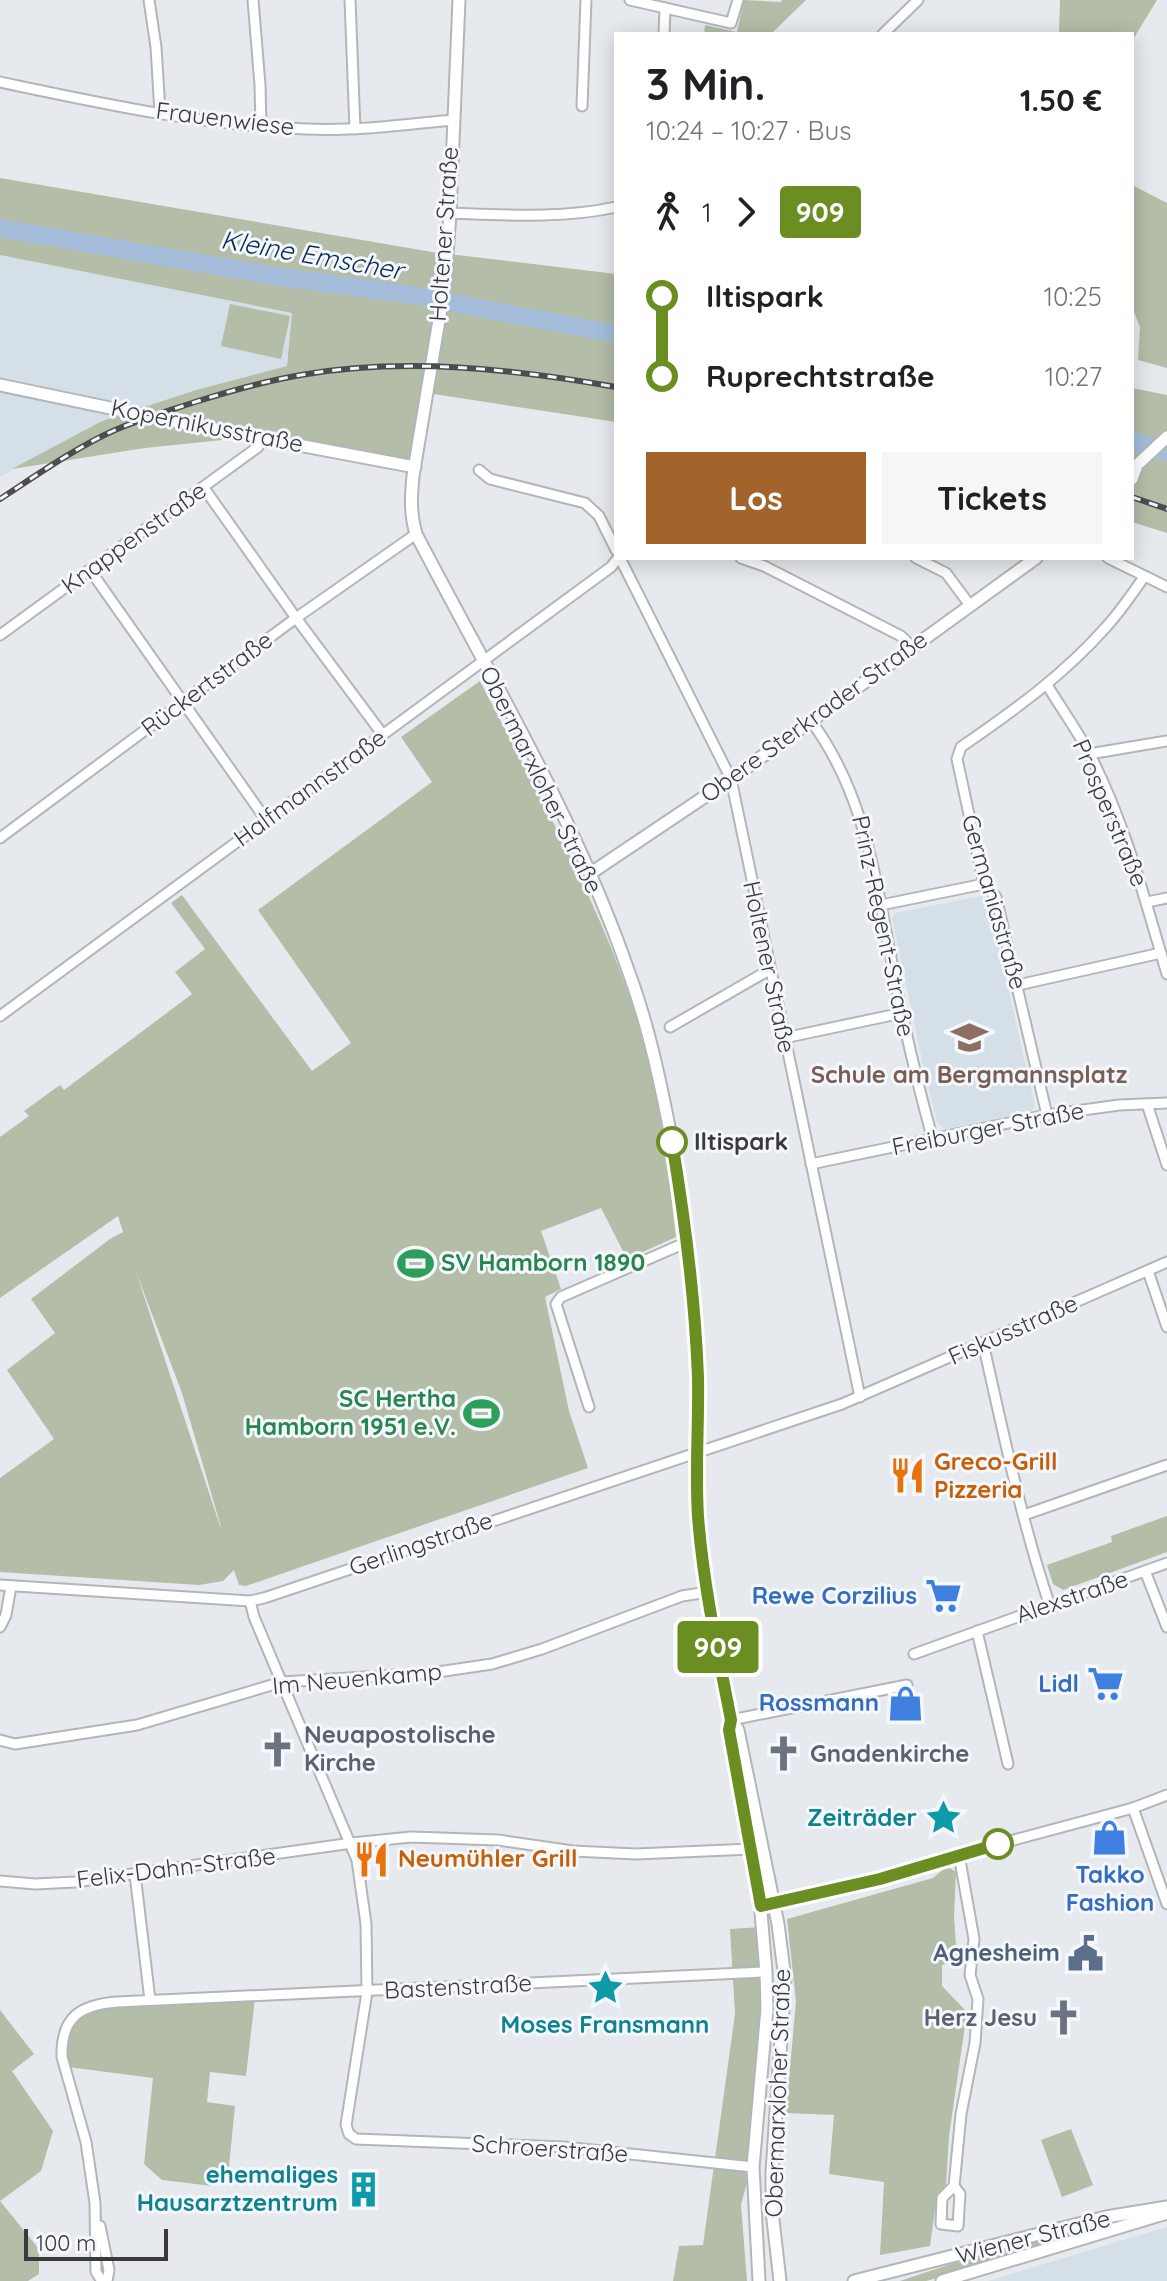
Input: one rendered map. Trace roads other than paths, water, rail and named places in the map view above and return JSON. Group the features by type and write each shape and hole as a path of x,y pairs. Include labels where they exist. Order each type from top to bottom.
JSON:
{"street":[{"path":"149,0 160,112"},
{"path":"253,0 261,126"},
{"path":"350,0 355,129"},
{"name":"Holtener Straße","path":"415,467 445,284 459,0"},
{"path":"582,106 586,0"},
{"path":"630,0 731,23 738,0"},
{"path":"885,32 918,0"},
{"path":"664,32 665,8"},
{"name":"Frauenwiese","path":"0,82 160,112 261,126 355,129 452,120"},
{"path":"450,213 536,216 614,207"},
{"name":"Kopernikusstraße","path":"0,385 415,467"},
{"name":"Knappenstraße","path":"0,635 258,447 262,436"},
{"path":"1134,473 1137,465 1167,437"},
{"name":"Obermarxloher Straße","path":"415,467 410,503 416,534 558,801 591,873 630,973 649,1038 672,1142 688,1244 697,1352 698,1515 731,1720 729,1730 751,1849 768,1905 766,2022 753,2167 759,2281"},
{"path":"479,470 490,479 585,503 599,516 614,546"},
{"path":"204,488 383,735"},
{"name":"Rückertstraße","path":"0,838 296,618 416,534"},
{"name":"Halfmannstraße","path":"0,1016 483,663 617,560"},
{"name":"Holtener Straße","path":"620,560 731,779 860,1397"},
{"path":"747,560 901,636 912,647"},
{"path":"920,560 946,573 969,604"},
{"name":"Obere Sterkrader Straße","path":"591,873 731,779 1033,560"},
{"path":"1112,560 1167,587"},
{"path":"90,570 266,820"},
{"name":"Germaniastraße","path":"1047,1115 996,897 984,884 957,753 1047,685 1107,626 1144,577"},
{"name":"Prosperstraße","path":"1047,685 1089,754 1147,902 1167,974"},
{"name":"Prinz-Regent-Straße","path":"811,721 831,748 856,804 867,838 902,1013 933,1140"},
{"path":"1089,754 1167,741"},
{"path":"881,905 984,884"},
{"path":"1147,902 1167,898"},
{"path":"1018,985 1161,953"},
{"path":"670,1027 769,970"},
{"path":"784,1038 902,1013"},
{"name":"Freiburger Straße","path":"811,1164 1047,1115 1092,1108 1167,1103"},
{"path":"1147,1104 1167,1165"},
{"path":"589,1407 556,1304 561,1297 688,1244"},
{"name":"Fiskusstraße","path":"860,1397 1167,1262"},
{"path":"1148,1271 1167,1327"},
{"path":"983,1343 1024,1515 1050,1606"},
{"name":"Gerlingstraße","path":"0,1627 6,1615 5,1586 250,1601 860,1397"},
{"path":"1024,1515 1167,1465"},
{"name":"Alexstraße","path":"914,1654 1167,1563"},
{"path":"1145,1571 1167,1627"},
{"name":"Im Neuenkamp","path":"0,1740 15,1744 137,1725 282,1682 431,1673 492,1664 542,1649 682,1596 708,1592"},
{"path":"250,1601 254,1617 352,1843 366,1924 367,1992"},
{"path":"977,1631 1008,1764"},
{"path":"731,1720 907,1685"},
{"name":"Obermarxloher Straße","path":"731,1720 738,1730 768,1905 785,1979 772,2172 772,2211 780,2281"},
{"path":"768,1905 880,1879 1133,1808 1167,1795"},
{"path":"1133,1808 1167,1904"},
{"name":"Felix-Dahn-Straße","path":"0,1881 35,1884 75,1882 411,1837 453,1837 597,1853 689,1854 751,1849"},
{"path":"954,2186 961,2114 975,2043 978,1999 970,1975 974,1939 959,1855"},
{"path":"135,1874 150,2000"},
{"name":"Bastenstraße","path":"104,2281 96,2272 95,2203 86,2142 62,2057 63,2034 72,2018 91,2005 766,1972"},
{"name":"Schroerstraße","path":"367,1992 346,2125 349,2134 356,2139 564,2147 753,2167"},
{"name":"Wiener Straße","path":"854,2281 1106,2217 1167,2207"},
{"name":"Wiener Straße","path":"942,2281 1167,2213"}],"waterway":[{"name":"Kleine Emscher","path":"0,228 274,276 406,294 614,334"},
{"name":"Kleine Emscher","path":"1134,441 1167,452"}],"railway":[{"path":"0,499 71,453 115,430 208,398 288,377 340,370 419,366 538,375 614,387"},
{"path":"1134,498 1167,509"}],"place":[{"name":"Schule am Bergmannsplatz","path":"969,1038"},
{"name":"Iltispark","path":"672,1142"},
{"name":"SV Hamborn 1890","path":"415,1263"},
{"name":"SC Hertha Hamborn 1951 e.V.","path":"482,1413"},
{"name":"Greco-Grill Pizzeria","path":"908,1476"},
{"name":"Rewe Corzilius","path":"943,1596"},
{"name":"Lidl","path":"1105,1684"},
{"name":"Rossmann","path":"905,1703"},
{"name":"Neuapostolische Kirche","path":"278,1749"},
{"name":"Gnadenkirche","path":"784,1754"},
{"name":"Zeiträder","path":"943,1818"},
{"name":"Takko Fashion","path":"1110,1838"},
{"name":"Neumühler Grill","path":"372,1859"},
{"name":"Agnesheim","path":"1086,1953"},
{"name":"Moses Fransmann","path":"605,1988"},
{"name":"Herz Jesu","path":"1063,2018"},
{"name":"ehemaliges Hausarztzentrum","path":"364,2189"}]}
